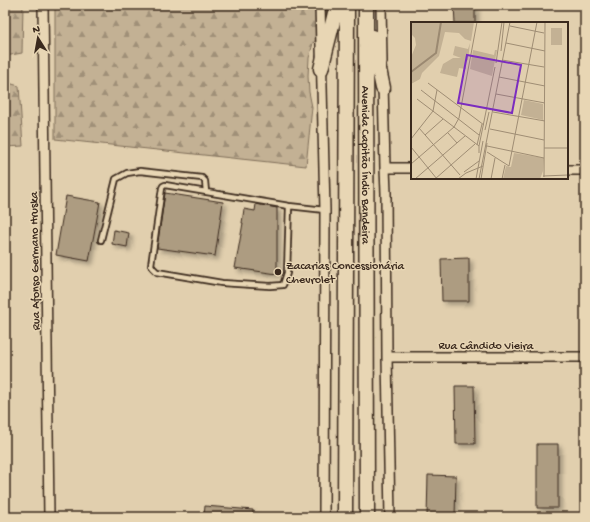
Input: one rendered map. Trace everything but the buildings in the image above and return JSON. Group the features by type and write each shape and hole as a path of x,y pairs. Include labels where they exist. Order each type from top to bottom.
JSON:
{"main road":[{"path":"321,69 337,5"},
{"name":"Avenida Capitão Índio Bandeira","path":"345,517 347,5"},
{"path":"366,8 383,88"},
{"name":"Avenida Capitão Índio Bandeira","path":"366,8 367,517"}],"street":[{"name":"Rua Afonso Germano Hruska","path":"43,5 49,517"},
{"path":"320,5 325,210 324,517"},
{"path":"381,5 386,193 390,517"},
{"path":"385,168 411,168"},
{"path":"568,170 585,170"},
{"name":"Rua Cândido Vieira","path":"387,357 585,357"}],"lane":[{"path":"101,240 116,179 128,173 140,171 202,178 205,181 206,192"},
{"path":"289,206 287,273 283,285 270,286 222,283 157,272 151,265 162,188 165,185 289,206 325,210"}],"green space":[{"path":"5,5 23,5 22,53 5,56"},
{"path":"55,5 327,5 325,30 313,43 309,58 308,76 312,107 306,166 55,139"},
{"path":"5,82 19,86 23,146 5,147"}],"place":[{"name":"Zacarias Concessionária Chevrolet","path":"278,272"}]}
